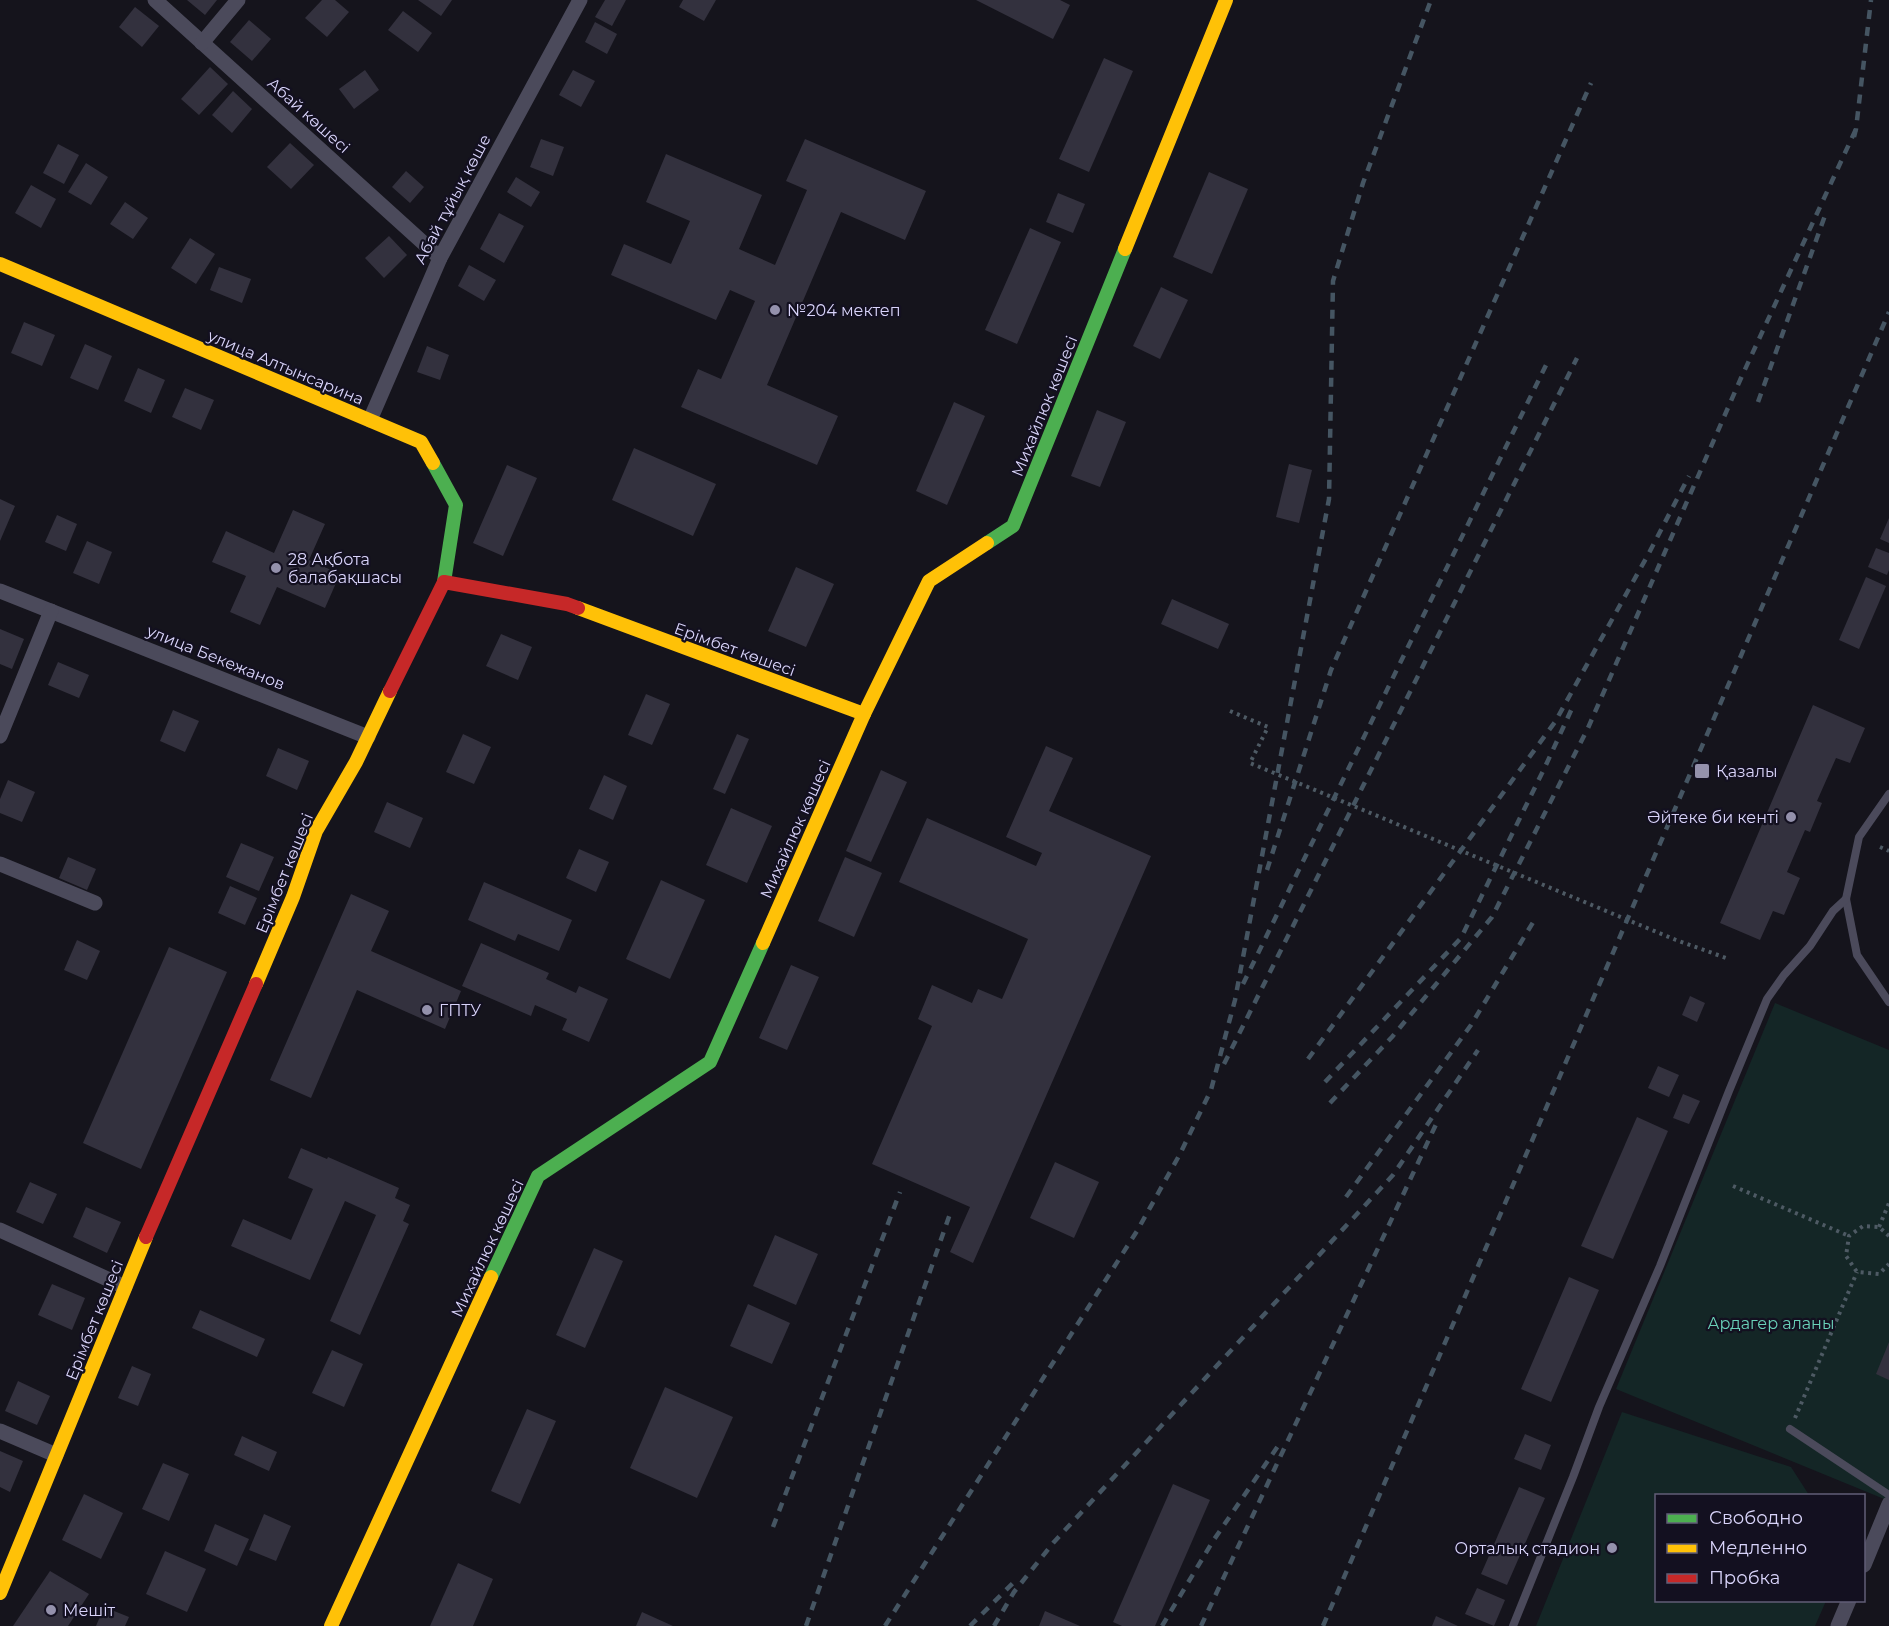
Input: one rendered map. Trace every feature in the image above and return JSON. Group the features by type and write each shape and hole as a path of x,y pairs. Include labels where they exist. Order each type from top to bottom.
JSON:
{"street":[{"name":"Абай көшесі","path":"154,0 440,258"},
{"path":"202,43 238,0"},
{"name":"Абай тұйық көше","path":"370,420 440,258 580,0"},
{"name":"Михайлюк көшесі","path":"332,1626 538,1176 710,1062 864,714 929,581 1013,526 1226,0"},
{"name":"улица Алтынсарина","path":"0,264 421,442 456,505 444,582"},
{"name":"Ерімбет көшесі","path":"0,1593 125,1287 293,897 316,831 356,762 444,582 567,604 864,714"},
{"name":"улица Бекежанов","path":"0,591 368,737"},
{"path":"0,736 51,611"},
{"path":"0,864 95,903"},
{"path":"0,1230 125,1287"},
{"path":"0,1431 56,1455"},
{"path":"1865,1560 1889,1504"},
{"path":"1838,1626 1847,1602"}],"lane":[{"path":"1889,794 1859,837 1845,898 1857,955 1889,1002"},
{"path":"1513,1626 1599,1407 1660,1266 1767,999 1845,898"},
{"path":"1790,1430 1889,1495"}],"path":[{"path":"1230,711 1268,727 1250,764 1676,940 1729,959"},
{"path":"1880,847 1889,851"},
{"path":"1733,1186 1849,1236"},
{"path":"1879,1227 1889,1203"},
{"path":"1857,1272 1846,1256 1849,1236 1863,1226 1879,1227 1889,1236"},
{"path":"1857,1272 1879,1274 1889,1264"},
{"path":"1790,1430 1857,1272"}],"green space":[{"name":"Ардагер аланы","path":"1775,1003 1889,1050 1889,1501 1616,1389"},
{"name":"Орталық стадион","path":"1622,1412 1791,1467 1808,1494 1655,1494 1655,1602 1826,1602 1815,1626 1536,1626"}],"building":[{"path":"187,0 217,0 205,15"},
{"path":"322,0 335,0 349,12 327,37 305,18"},
{"path":"418,0 452,0 441,16"},
{"path":"605,0 626,0 612,26 595,17"},
{"path":"683,0 716,0 704,21 679,7"},
{"path":"976,0 1060,0 1070,5 1053,39"},
{"path":"135,7 159,26 142,47 119,27"},
{"path":"403,11 432,33 418,52 388,30"},
{"path":"249,20 271,39 252,61 230,42"},
{"path":"595,22 617,34 607,54 585,42"},
{"path":"1104,58 1133,71 1089,172 1059,159"},
{"path":"210,67 228,84 199,115 181,99"},
{"path":"365,70 379,90 354,109 339,89"},
{"path":"573,70 595,81 581,107 559,95"},
{"path":"233,91 252,109 232,133 212,115"},
{"path":"541,139 564,147 553,176 530,167"},
{"name":"№204 мектеп","path":"805,139 926,191 905,240 841,212 767,385 838,416 817,465 681,407 698,369 721,379 755,301 730,290 716,320 611,275 624,244 671,264 690,221 646,202 666,154 762,195 739,249 775,265 807,190 786,181"},
{"path":"290,143 314,165 291,189 267,167"},
{"path":"58,144 79,155 64,184 43,173"},
{"path":"86,163 108,177 91,205 68,192"},
{"path":"406,171 424,187 410,203 392,187"},
{"path":"1209,172 1248,189 1212,274 1173,257"},
{"path":"516,177 540,192 531,207 507,192"},
{"path":"31,185 56,199 41,228 15,213"},
{"path":"1058,193 1085,204 1073,233 1046,222"},
{"path":"125,202 148,218 133,239 110,224"},
{"path":"499,213 524,226 504,263 480,249"},
{"path":"1030,228 1061,242 1017,344 985,330"},
{"path":"389,236 407,255 384,278 365,258"},
{"path":"190,238 215,254 196,284 171,268"},
{"path":"469,265 496,280 484,301 458,286"},
{"path":"219,267 251,279 242,303 210,290"},
{"path":"1161,287 1188,300 1160,359 1133,346"},
{"path":"24,322 55,335 42,366 11,353"},
{"path":"85,344 112,356 98,390 70,378"},
{"path":"427,346 449,355 440,380 417,372"},
{"path":"138,368 165,380 151,413 124,401"},
{"path":"185,388 214,400 201,430 172,417"},
{"path":"954,402 985,416 947,505 916,491"},
{"path":"1097,410 1126,422 1100,487 1071,476"},
{"path":"634,448 716,484 693,536 612,500"},
{"path":"1289,464 1312,470 1299,523 1276,517"},
{"path":"507,465 537,478 503,556 473,543"},
{"path":"0,499 15,506 0,541"},
{"name":"28 Ақбота балабақшасы","path":"293,510 325,524 309,560 340,574 325,608 277,587 260,625 230,612 246,576 212,562 226,531 274,553"},
{"path":"57,515 77,524 66,551 45,542"},
{"path":"1889,518 1889,543 1880,539"},
{"path":"87,541 112,552 99,584 73,573"},
{"path":"1876,548 1889,553 1887,575 1868,567"},
{"path":"796,567 834,584 806,647 768,631"},
{"path":"1866,577 1886,586 1859,649 1839,640"},
{"path":"1172,599 1229,624 1218,649 1161,624"},
{"path":"0,629 24,639 12,669 0,664"},
{"path":"501,634 532,647 518,680 486,666"},
{"path":"58,662 89,675 79,698 48,685"},
{"path":"646,694 670,704 652,745 628,735"},
{"name":"Әйтеке би кенті","path":"1813,705 1865,728 1850,763 1836,758 1817,801 1822,803 1810,832 1805,830 1787,872 1800,878 1784,915 1773,911 1760,940 1720,923"},
{"path":"173,710 199,721 185,752 160,741"},
{"path":"463,734 491,747 474,784 446,772"},
{"path":"737,734 749,739 725,794 713,789"},
{"path":"1046,746 1073,758 1049,811 1151,856 973,1263 950,1252 970,1207 872,1164 932,1026 918,1019 932,985 972,1003 978,989 1002,999 1028,939 899,882 927,818 1036,866 1042,853 1006,837"},
{"path":"278,748 309,761 297,790 266,776"},
{"path":"881,770 907,782 871,862 846,851"},
{"path":"604,775 627,786 613,820 589,809"},
{"path":"8,780 35,792 22,822 0,813 0,799"},
{"path":"387,802 423,818 410,848 374,832"},
{"path":"731,808 772,826 747,883 706,865"},
{"path":"241,843 274,857 259,891 226,877"},
{"path":"579,849 609,862 596,892 566,878"},
{"path":"68,857 96,869 87,890 59,878"},
{"path":"845,857 882,873 854,937 818,921"},
{"path":"661,880 705,900 670,979 626,959"},
{"path":"484,882 572,920 559,951 518,934 515,941 468,920"},
{"path":"230,886 257,898 245,925 218,913"},
{"name":"ГПТУ","path":"351,894 389,911 371,951 461,991 445,1029 357,990 311,1098 270,1080"},
{"path":"77,940 100,951 87,980 64,970"},
{"path":"481,943 549,973 546,979 576,993 579,986 608,999 589,1042 562,1030 567,1019 535,1005 531,1016 462,986"},
{"path":"169,947 227,972 141,1169 83,1143"},
{"path":"791,965 819,977 787,1050 759,1038"},
{"path":"1690,996 1705,1003 1697,1022 1682,1015"},
{"path":"1658,1066 1679,1075 1669,1097 1648,1088"},
{"path":"1683,1094 1700,1101 1689,1124 1673,1118"},
{"path":"1637,1117 1668,1131 1613,1259 1581,1246"},
{"path":"301,1148 327,1159 328,1157 399,1188 395,1198 410,1205 403,1221 409,1224 360,1335 330,1321 376,1215 345,1201 310,1280 231,1246 243,1219 291,1240 313,1189 288,1178"},
{"path":"1055,1162 1099,1182 1074,1238 1030,1218"},
{"path":"30,1182 57,1194 43,1224 16,1212"},
{"path":"86,1207 121,1222 107,1253 73,1237"},
{"path":"775,1235 818,1254 796,1305 753,1286"},
{"path":"594,1248 623,1261 585,1348 556,1335"},
{"path":"1569,1277 1599,1290 1551,1402 1521,1389"},
{"path":"52,1284 85,1298 72,1330 38,1315"},
{"path":"748,1304 790,1323 772,1364 730,1346"},
{"path":"200,1310 265,1339 257,1357 192,1328"},
{"path":"1889,1342 1889,1380 1876,1374"},
{"path":"332,1350 363,1364 344,1407 312,1393"},
{"path":"132,1366 151,1374 138,1406 118,1398"},
{"path":"18,1381 50,1396 37,1425 5,1411"},
{"path":"665,1387 733,1417 697,1498 630,1468"},
{"path":"527,1409 556,1421 520,1504 491,1491"},
{"path":"1525,1434 1551,1445 1541,1470 1514,1459"},
{"path":"242,1436 277,1452 269,1471 234,1455"},
{"path":"0,1451 23,1461 10,1492 0,1487"},
{"path":"163,1463 189,1474 169,1521 142,1509"},
{"path":"1173,1484 1210,1500 1155,1626 1122,1626 1113,1622"},
{"path":"1519,1487 1545,1498 1507,1585 1481,1574"},
{"path":"84,1494 123,1513 101,1559 62,1540"},
{"path":"264,1514 291,1526 276,1561 249,1550"},
{"path":"215,1524 249,1539 237,1566 204,1551"},
{"path":"165,1551 206,1569 187,1612 146,1594"},
{"path":"458,1563 493,1579 473,1626 430,1626"},
{"name":"Мешіт","path":"50,1571 89,1594 68,1626 13,1626"},
{"path":"1477,1588 1505,1600 1494,1626 1465,1614"},
{"path":"104,1607 129,1617 125,1626 96,1626"},
{"path":"1045,1611 1080,1626 1039,1626"},
{"path":"642,1612 673,1626 636,1626"},
{"path":"1436,1616 1458,1626 1432,1626"}],"railway":[{"path":"885,1626 1137,1231 1180,1154 1211,1090 1235,1000 1329,499 1333,281 1363,183 1431,0"},
{"path":"1854,137 1871,0"},
{"path":"1267,870 1331,670 1591,83"},
{"path":"1330,1103 1392,1037 1492,917 1588,728 1741,378 1856,129"},
{"path":"1758,402 1827,210"},
{"path":"1323,1626 1889,312"},
{"path":"1224,1064 1577,358"},
{"path":"1243,984 1548,361"},
{"path":"1308,1059 1555,722 1689,476"},
{"path":"1325,1082 1461,938 1574,704"},
{"path":"1346,1197 1471,1025 1535,919"},
{"path":"994,1626 1014,1592 1054,1542 1393,1175 1478,1050"},
{"path":"1201,1626 1439,1118"},
{"path":"773,1527 900,1192"},
{"path":"806,1626 951,1211"},
{"path":"1162,1626 1213,1541 1278,1446"},
{"path":"970,1626 1015,1581"}],"traffic: fast":[{"path":"987,543 1013,526 1125,249"},
{"path":"433,463 456,505 444,582"},
{"path":"491,1277 538,1176 710,1062 763,943"}],"traffic: slow":[{"path":"1125,249 1226,0"},
{"path":"0,264 421,442 433,463"},
{"path":"763,943 864,714 929,581 987,543"},
{"path":"578,608 864,714"},
{"path":"256,984 293,897 316,831 356,762 390,691"},
{"path":"0,1593 146,1237"},
{"path":"331,1626 491,1277"}],"traffic: jam":[{"path":"390,691 444,582 567,604 578,608"},
{"path":"146,1237 256,984"}],"place":[{"name":"№204 мектеп","path":"775,310"},
{"name":"28 Ақбота балабақшасы","path":"276,568"},
{"name":"Қазалы","path":"1702,771"},
{"name":"Әйтеке би кенті","path":"1791,817"},
{"name":"ГПТУ","path":"427,1010"},
{"name":"Орталық стадион","path":"1612,1548"},
{"name":"Мешіт","path":"51,1610"}]}
